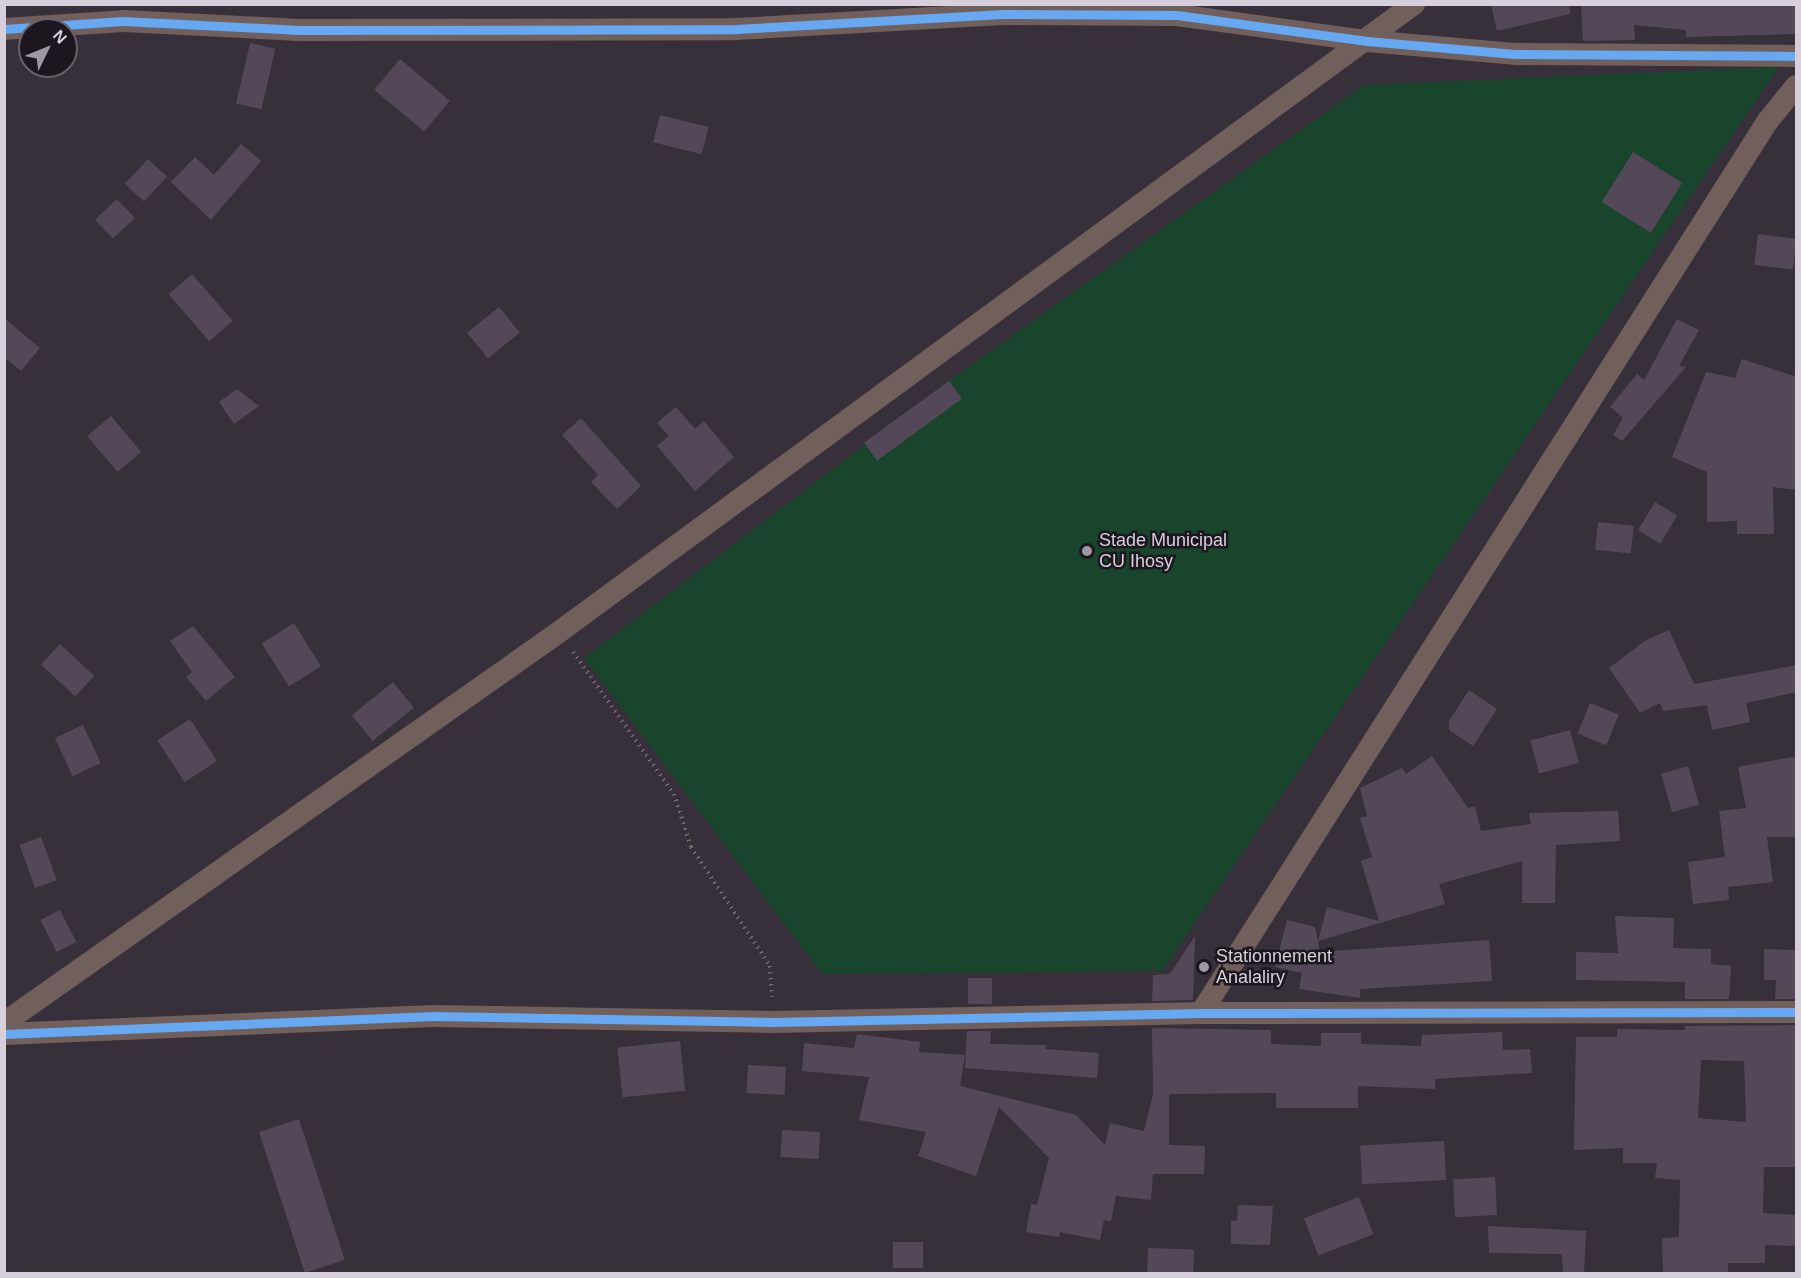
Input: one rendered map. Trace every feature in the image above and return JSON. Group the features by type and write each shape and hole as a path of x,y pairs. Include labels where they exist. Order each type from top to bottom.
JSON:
{"street":[{"path":"4,1023 559,632 1367,41 1414,4"},
{"path":"4,29 123,21 298,30 736,29 1003,14 1154,15 1367,41 1517,54 1797,56"},
{"path":"1201,1013 1767,122 1797,86"},
{"path":"4,1034 432,1016 774,1022 1201,1013 1797,1012"}],"path":[{"path":"559,632 674,794 691,847 770,966 774,1022"}],"green space":[{"name":"Stade Municipal CU Ihosy","path":"1779,67 1162,971 822,974 584,658 949,381 1364,85"}],"building":[{"path":"1491,4 1569,4 1570,14 1497,31"},
{"path":"1581,4 1797,4 1797,34 1686,37 1686,30 1634,25 1635,40 1583,41"},
{"path":"250,43 275,49 261,109 236,103"},
{"path":"400,59 450,101 424,131 374,90"},
{"path":"660,115 709,127 702,154 653,142"},
{"path":"241,144 261,161 211,220 171,182 195,157 214,175"},
{"path":"1633,152 1682,183 1651,233 1602,202"},
{"path":"148,159 167,177 144,202 125,184"},
{"path":"117,199 135,218 113,238 95,219"},
{"path":"1758,234 1796,239 1793,270 1754,265"},
{"path":"192,274 233,321 209,341 169,294"},
{"path":"499,307 520,333 488,358 467,333"},
{"path":"4,318 40,348 21,371 4,357"},
{"path":"1677,319 1699,330 1679,366 1686,367 1622,441 1613,435 1623,418 1610,407 1637,374 1644,380"},
{"path":"1742,359 1797,377 1797,490 1773,487 1774,534 1737,534 1737,521 1707,522 1707,472 1672,457 1706,372 1735,378"},
{"path":"949,381 962,399 877,461 864,443"},
{"path":"237,389 259,406 234,424 219,402"},
{"path":"676,407 695,429 704,421 734,457 695,491 657,446 669,436 657,423"},
{"path":"111,416 141,452 117,472 87,436"},
{"path":"581,418 641,486 617,509 591,482 598,475 562,435"},
{"path":"1655,502 1677,515 1660,544 1638,530"},
{"path":"1598,522 1634,526 1631,554 1595,550"},
{"path":"294,623 321,666 289,686 262,643"},
{"path":"193,626 235,677 206,701 186,677 192,672 170,641"},
{"path":"1669,630 1694,684 1797,665 1797,692 1746,703 1750,722 1712,730 1707,705 1663,711 1660,703 1640,713 1609,668 1646,640"},
{"path":"60,644 94,676 75,697 41,664"},
{"path":"393,682 414,708 373,741 352,715"},
{"path":"1469,690 1497,709 1473,746 1449,730 1449,721"},
{"path":"1590,703 1619,715 1606,745 1578,734"},
{"path":"190,719 217,761 185,782 157,740"},
{"path":"83,725 101,763 73,776 55,738"},
{"path":"1570,730 1579,763 1539,773 1530,741"},
{"path":"1432,756 1468,808 1475,806 1481,831 1531,824 1529,813 1618,811 1620,841 1556,845 1555,903 1522,903 1522,861 1439,884 1445,904 1318,941 1327,907 1379,921 1361,861 1372,857 1360,818 1367,816 1360,788 1402,768 1406,774"},
{"path":"1797,756 1797,837 1767,837 1773,882 1728,887 1729,900 1693,904 1688,862 1725,857 1719,811 1746,808 1738,767"},
{"path":"1688,766 1699,804 1672,812 1661,774"},
{"path":"41,837 57,880 35,888 19,845"},
{"path":"60,910 76,942 57,952 40,920"},
{"path":"1615,916 1674,918 1673,948 1711,949 1711,964 1731,966 1729,999 1685,999 1685,982 1576,980 1576,952 1618,953"},
{"path":"1287,920 1315,927 1320,952 1489,940 1492,981 1360,989 1360,998 1299,989 1302,973 1275,967"},
{"path":"1195,936 1193,1000 1152,1001 1153,975 1170,974"},
{"path":"1764,949 1797,950 1797,999 1775,999 1776,980 1764,980"},
{"path":"968,978 992,978 992,1004 968,1004"},
{"path":"1797,1025 1797,1167 1764,1167 1763,1213 1797,1215 1797,1246 1765,1245 1765,1263 1728,1263 1728,1274 1663,1274 1662,1238 1679,1237 1680,1180 1655,1178 1657,1163 1623,1163 1623,1148 1574,1150 1576,1037 1617,1037 1617,1029 1685,1030 1685,1026","holes":["1701,1060 1744,1061 1746,1122 1698,1118"]},
{"path":"1152,1028 1271,1030 1271,1044 1321,1046 1321,1033 1361,1033 1361,1044 1421,1046 1422,1035 1502,1032 1503,1050 1530,1049 1532,1073 1435,1079 1435,1089 1358,1086 1358,1108 1276,1108 1276,1093 1169,1094 1169,1145 1205,1146 1204,1174 1153,1174 1151,1200 1116,1196 1111,1221 1104,1220 1100,1240 1060,1232 1059,1237 1026,1232 1031,1204 1037,1205 1049,1158 999,1107 976,1176 918,1156 926,1132 859,1120 869,1077 802,1071 804,1043 854,1048 857,1034 920,1042 919,1052 965,1055 960,1086 1076,1115 1105,1145 1110,1123 1144,1131 1153,1094"},
{"path":"967,1031 991,1031 990,1044 1046,1045 1046,1049 1099,1053 1097,1078 965,1068"},
{"path":"680,1041 685,1091 623,1097 617,1048"},
{"path":"748,1065 786,1067 784,1095 747,1093"},
{"path":"299,1119 345,1260 305,1273 259,1132"},
{"path":"782,1130 820,1132 819,1159 781,1157"},
{"path":"1444,1141 1446,1180 1362,1184 1360,1145"},
{"path":"1495,1177 1497,1215 1455,1217 1453,1179"},
{"path":"1359,1197 1373,1234 1318,1255 1304,1218"},
{"path":"1238,1205 1273,1206 1270,1245 1231,1244 1231,1221 1237,1221"},
{"path":"1488,1226 1586,1231 1584,1274 1563,1274 1562,1254 1489,1253"},
{"path":"893,1242 923,1242 923,1268 893,1268"},
{"path":"1148,1248 1194,1250 1193,1274 1147,1274"}],"cycle path":[{"path":"4,29 123,21 299,30 736,29 1003,14 1177,15 1367,41 1517,54 1796,56"},
{"path":"4,1034 433,1016 774,1022 1201,1013 1796,1012"}],"place":[{"name":"Stade Municipal CU Ihosy","path":"1087,551"},
{"name":"Stationnement Analaliry","path":"1204,967"}]}
